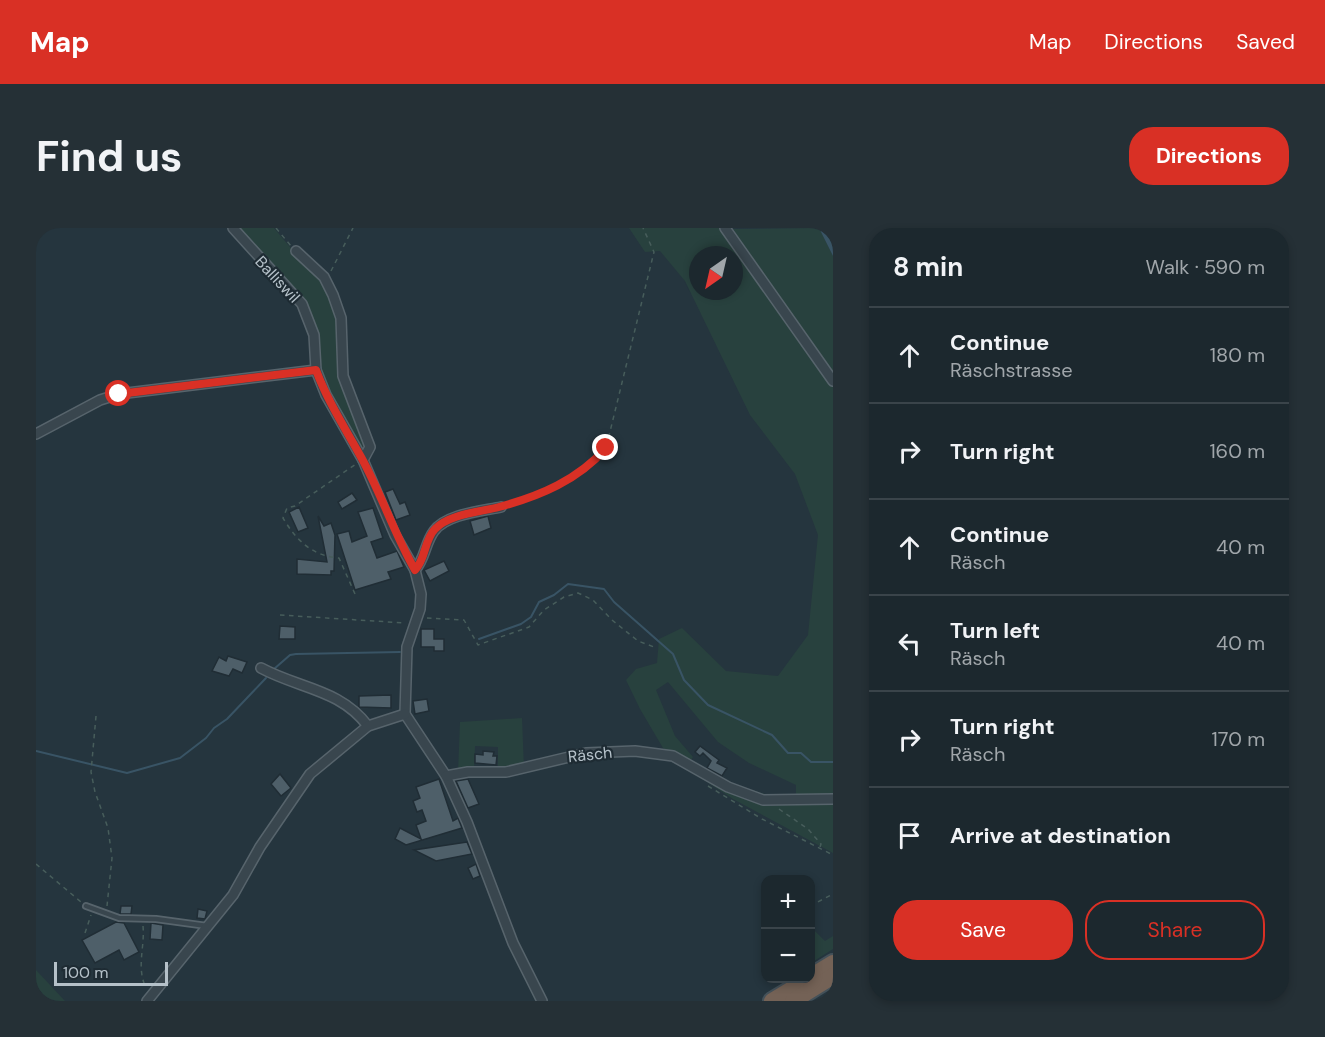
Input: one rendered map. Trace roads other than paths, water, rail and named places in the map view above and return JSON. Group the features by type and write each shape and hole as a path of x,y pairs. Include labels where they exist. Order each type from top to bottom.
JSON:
{"highway":[{"path":"815,974 833,963"},
{"path":"793,1001 833,976"},
{"path":"772,1001 801,983"}],"street":[{"name":"Balliswil","path":"233,228 302,304 315,335 316,370"},
{"path":"725,228 833,381"},
{"path":"296,251 327,280 341,318 343,376 370,447 362,458"},
{"path":"36,435 100,400 119,394 316,370 335,415 362,458 395,535 415,570 421,594 416,621 407,647 405,714 446,776 467,822 513,943 542,1001"},
{"path":"415,570 420,564 435,529 455,518 501,507"},
{"path":"261,668 287,681 347,703 368,726"},
{"path":"148,999 210,927 233,895 260,847 310,774 368,726 405,714"},
{"name":"Räsch","path":"446,776 468,772 506,772 586,753 635,751 673,756 728,787 771,801 833,799"}],"lane":[{"path":"86,906 119,918 204,924 210,927"}],"water":[{"path":"819,228 833,228 833,256"}],"waterway":[{"path":"479,639 521,624 531,617 539,602 554,595 568,584 604,589 614,602 673,654 684,680 708,705 772,735 788,753 801,753 811,762 833,762"},
{"path":"274,669 290,655 296,654 400,652"},
{"path":"36,751 127,773 180,758 227,719 266,678"}]}
